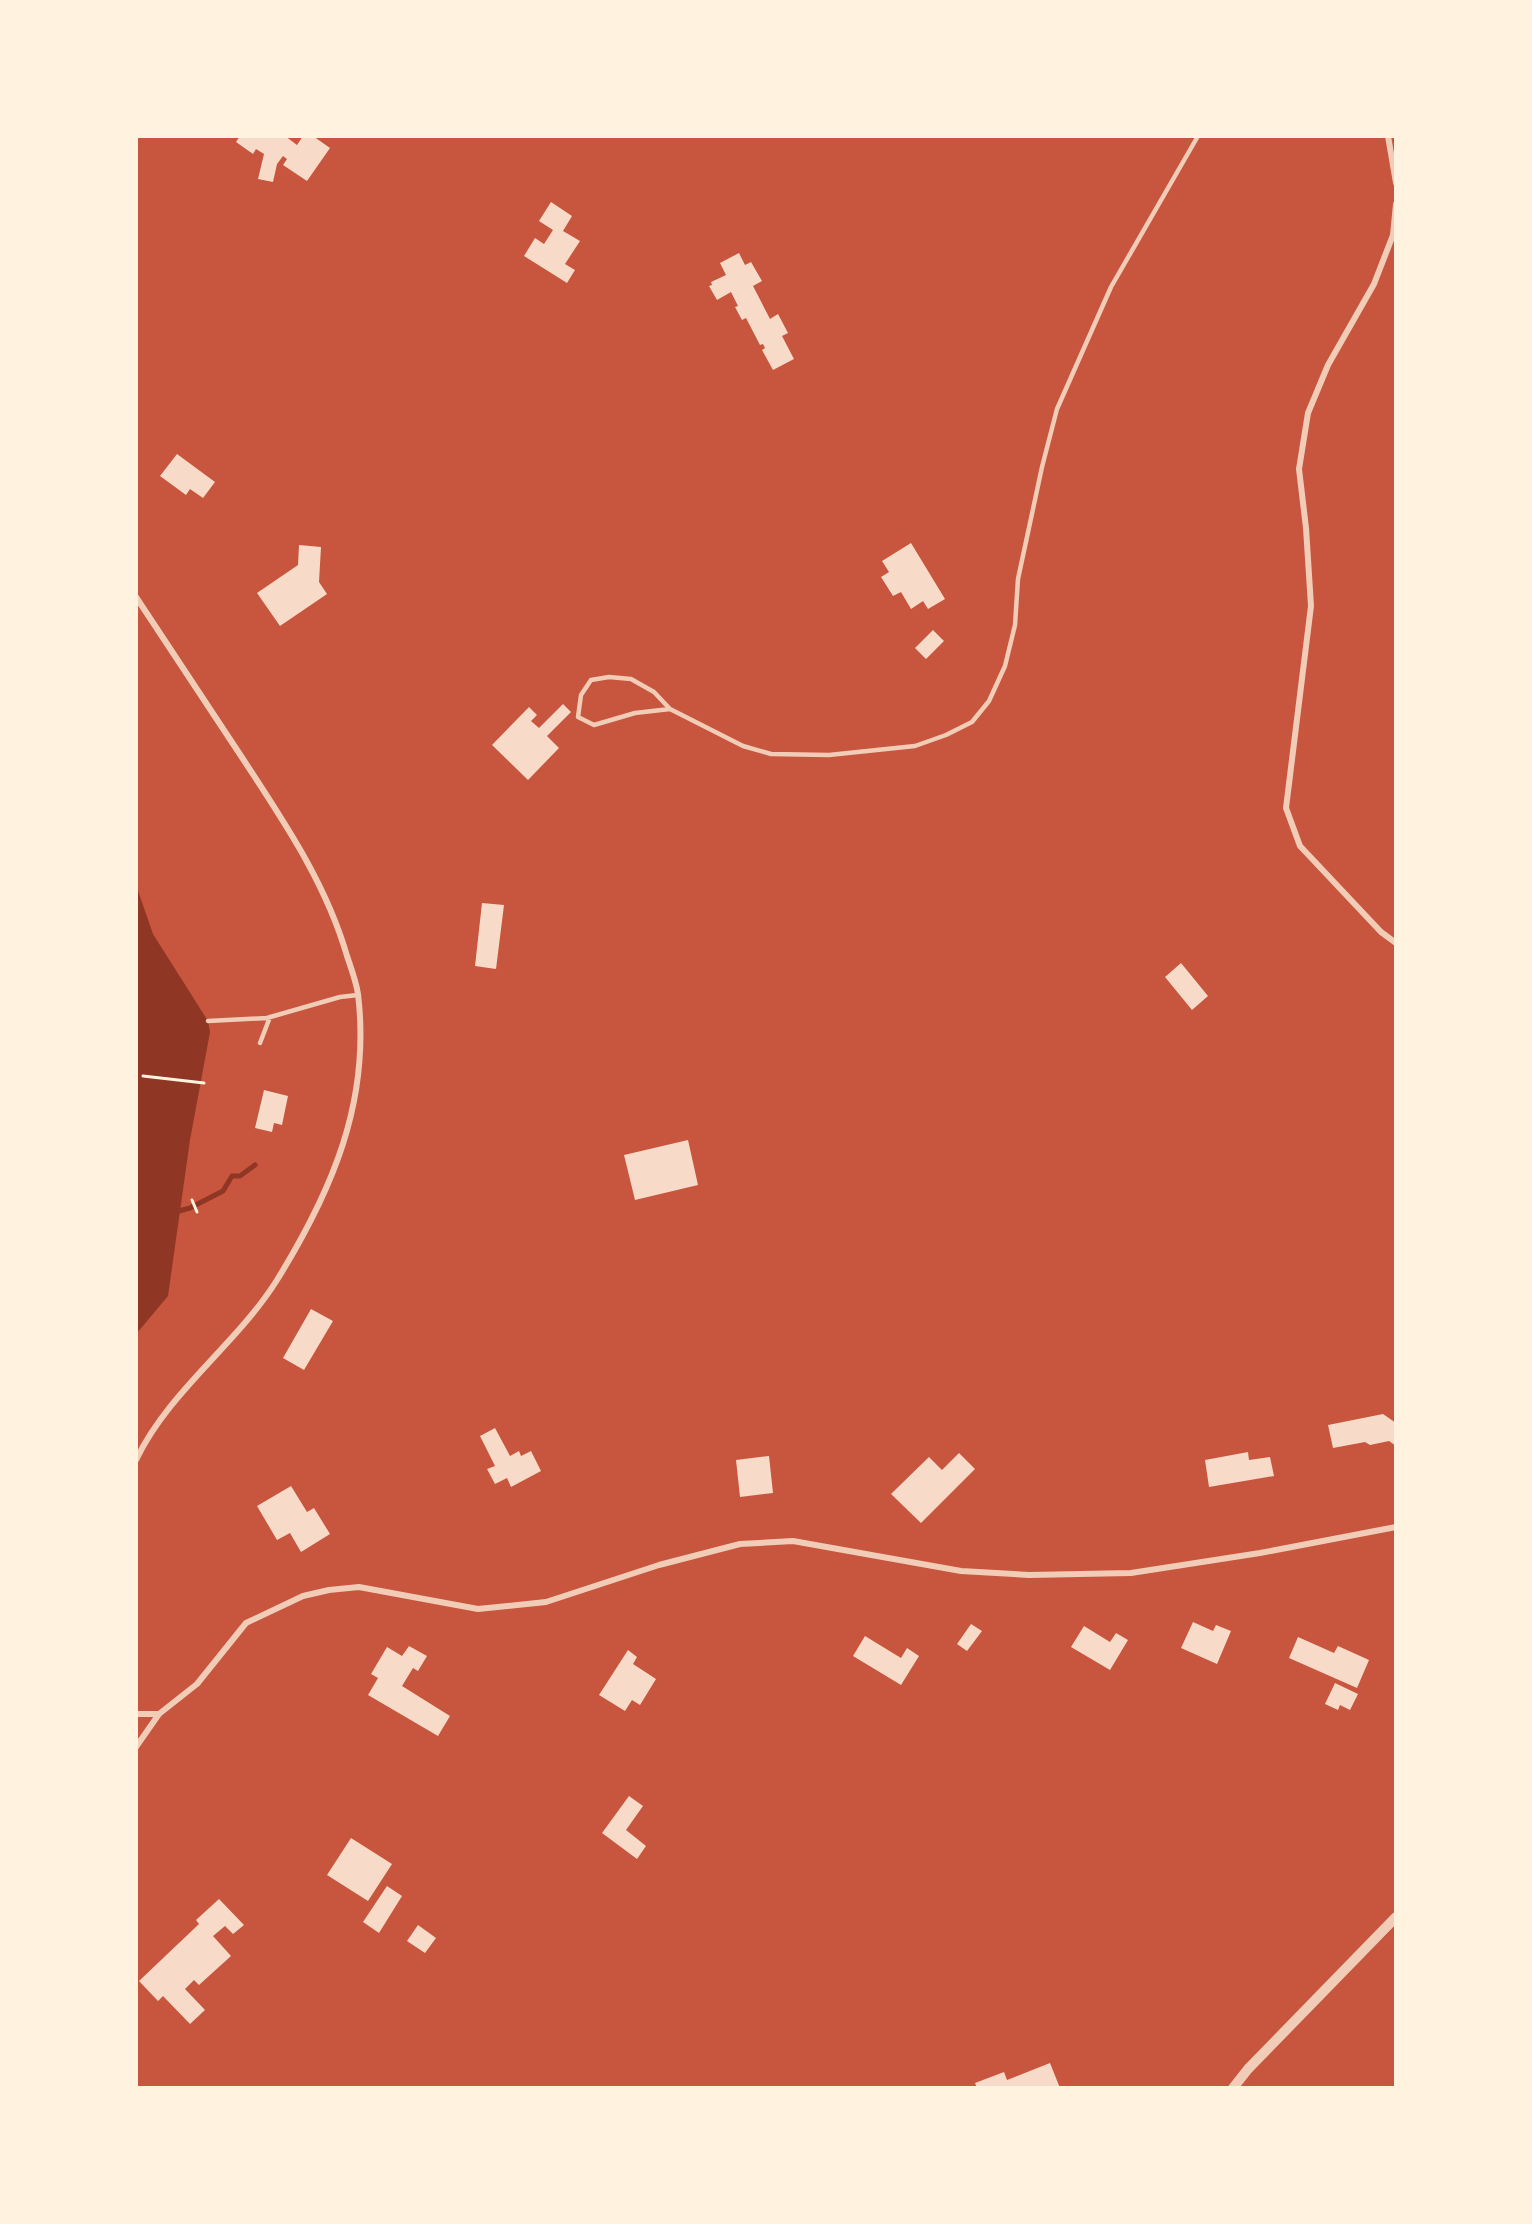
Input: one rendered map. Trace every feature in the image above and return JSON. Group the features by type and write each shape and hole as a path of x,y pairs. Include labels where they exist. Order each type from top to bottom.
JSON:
{"street":[{"path":"1388,136 1395,183"},
{"path":"1395,204 1393,235 1374,284 1328,365 1308,413 1299,469 1306,528 1311,606 1286,808 1300,846 1381,932 1395,943"},
{"path":"136,597 298,843 337,920 358,995 360,1035 355,1099 340,1157 310,1222 275,1282 233,1336 147,1437 136,1460"},
{"path":"136,1747 159,1714 196,1684 246,1623 303,1596 329,1590 358,1587 478,1609 546,1602 659,1565 740,1544 793,1541 961,1571 1029,1575 1131,1573 1260,1553 1395,1527"},
{"path":"136,1714 159,1714"},
{"path":"1233,2088 1248,2069 1395,1917"}],"lane":[{"path":"670,709 635,713 594,725 578,717 581,695 591,680 609,677 631,679 654,692 670,709 743,746 771,754 829,755 915,746 946,735 972,722 989,701 1005,666 1015,626 1018,579 1057,409 1111,287 1198,136"},
{"path":"208,1021 270,1017 340,997 358,995"},
{"path":"260,1043 270,1017"}],"path":[{"path":"143,1076 204,1083"},
{"path":"192,1200 197,1212"}],"shaded area":[{"path":"136,885 153,934 208,1021 210,1032 190,1140 168,1296 137,1333"}],"building":[{"path":"240,136 285,136 297,145 303,136 313,136 330,148 307,181 283,165 287,159 283,156 277,164 273,182 258,179 264,154 256,149 253,154 236,142"},
{"path":"551,202 572,216 563,231 580,241 565,264 575,270 567,283 524,256 535,238 544,244 553,230 539,221"},
{"path":"739,253 745,265 751,262 762,281 753,286 770,319 778,314 788,333 782,336 794,359 773,370 762,350 765,348 763,344 760,345 746,318 742,320 735,307 738,306 731,292 717,300 709,286 712,285 711,282 726,275 720,263"},
{"path":"177,454 215,482 203,498 190,489 186,495 160,476"},
{"path":"911,543 945,599 928,609 923,601 911,609 901,592 893,596 881,577 889,572 882,561"},
{"path":"299,545 321,547 319,582 327,594 280,626 257,593 298,565"},
{"path":"933,630 944,641 926,659 915,648"},
{"path":"563,704 571,712 547,736 559,748 528,780 492,745 529,707 537,715 531,721 539,728"},
{"path":"482,903 504,905 496,969 475,966"},
{"path":"1181,963 1208,996 1192,1010 1165,977"},
{"path":"264,1090 288,1096 282,1125 274,1123 272,1132 255,1128"},
{"path":"688,1140 698,1185 635,1200 624,1155"},
{"path":"311,1309 333,1321 304,1370 283,1358"},
{"path":"1383,1414 1396,1423 1396,1446 1389,1441 1370,1445 1365,1442 1333,1448 1328,1425"},
{"path":"495,1428 510,1456 519,1451 521,1456 531,1451 541,1471 511,1487 507,1478 495,1484 487,1469 495,1466 480,1436"},
{"path":"1248,1452 1249,1460 1270,1457 1274,1476 1209,1487 1205,1460"},
{"path":"959,1453 975,1469 921,1523 891,1494 929,1457 942,1470"},
{"path":"769,1456 773,1493 740,1497 736,1460"},
{"path":"291,1486 307,1512 314,1508 330,1534 301,1552 290,1533 277,1540 257,1506"},
{"path":"1193,1622 1213,1631 1216,1625 1231,1631 1217,1664 1181,1648"},
{"path":"971,1624 982,1631 967,1651 957,1644"},
{"path":"1084,1626 1110,1642 1116,1633 1128,1640 1110,1670 1071,1647"},
{"path":"865,1636 901,1658 907,1648 919,1656 901,1685 853,1656"},
{"path":"1298,1637 1334,1653 1338,1646 1369,1660 1357,1688 1289,1658"},
{"path":"409,1646 427,1656 418,1671 413,1668 402,1686 450,1716 438,1736 368,1695 378,1678 371,1674 387,1647 402,1656"},
{"path":"628,1650 637,1657 633,1664 656,1679 640,1705 632,1700 625,1711 599,1695"},
{"path":"1335,1683 1358,1694 1350,1710 1340,1705 1338,1710 1325,1704"},
{"path":"629,1796 643,1806 626,1830 646,1846 637,1859 602,1833"},
{"path":"351,1838 392,1864 368,1901 327,1875"},
{"path":"387,1886 402,1896 379,1933 363,1922"},
{"path":"219,1899 244,1925 233,1934 225,1926 213,1936 231,1956 199,1985 194,1980 185,1989 205,2010 190,2024 163,1996 158,2001 139,1981 199,1924 196,1920"},
{"path":"418,1925 436,1938 425,1953 407,1941"},
{"path":"1050,2063 1060,2088 977,2088 975,2083 1004,2072 1007,2080"}],"waterway":[{"path":"175,1212 190,1208 223,1191 232,1176 240,1176 255,1165"}]}
